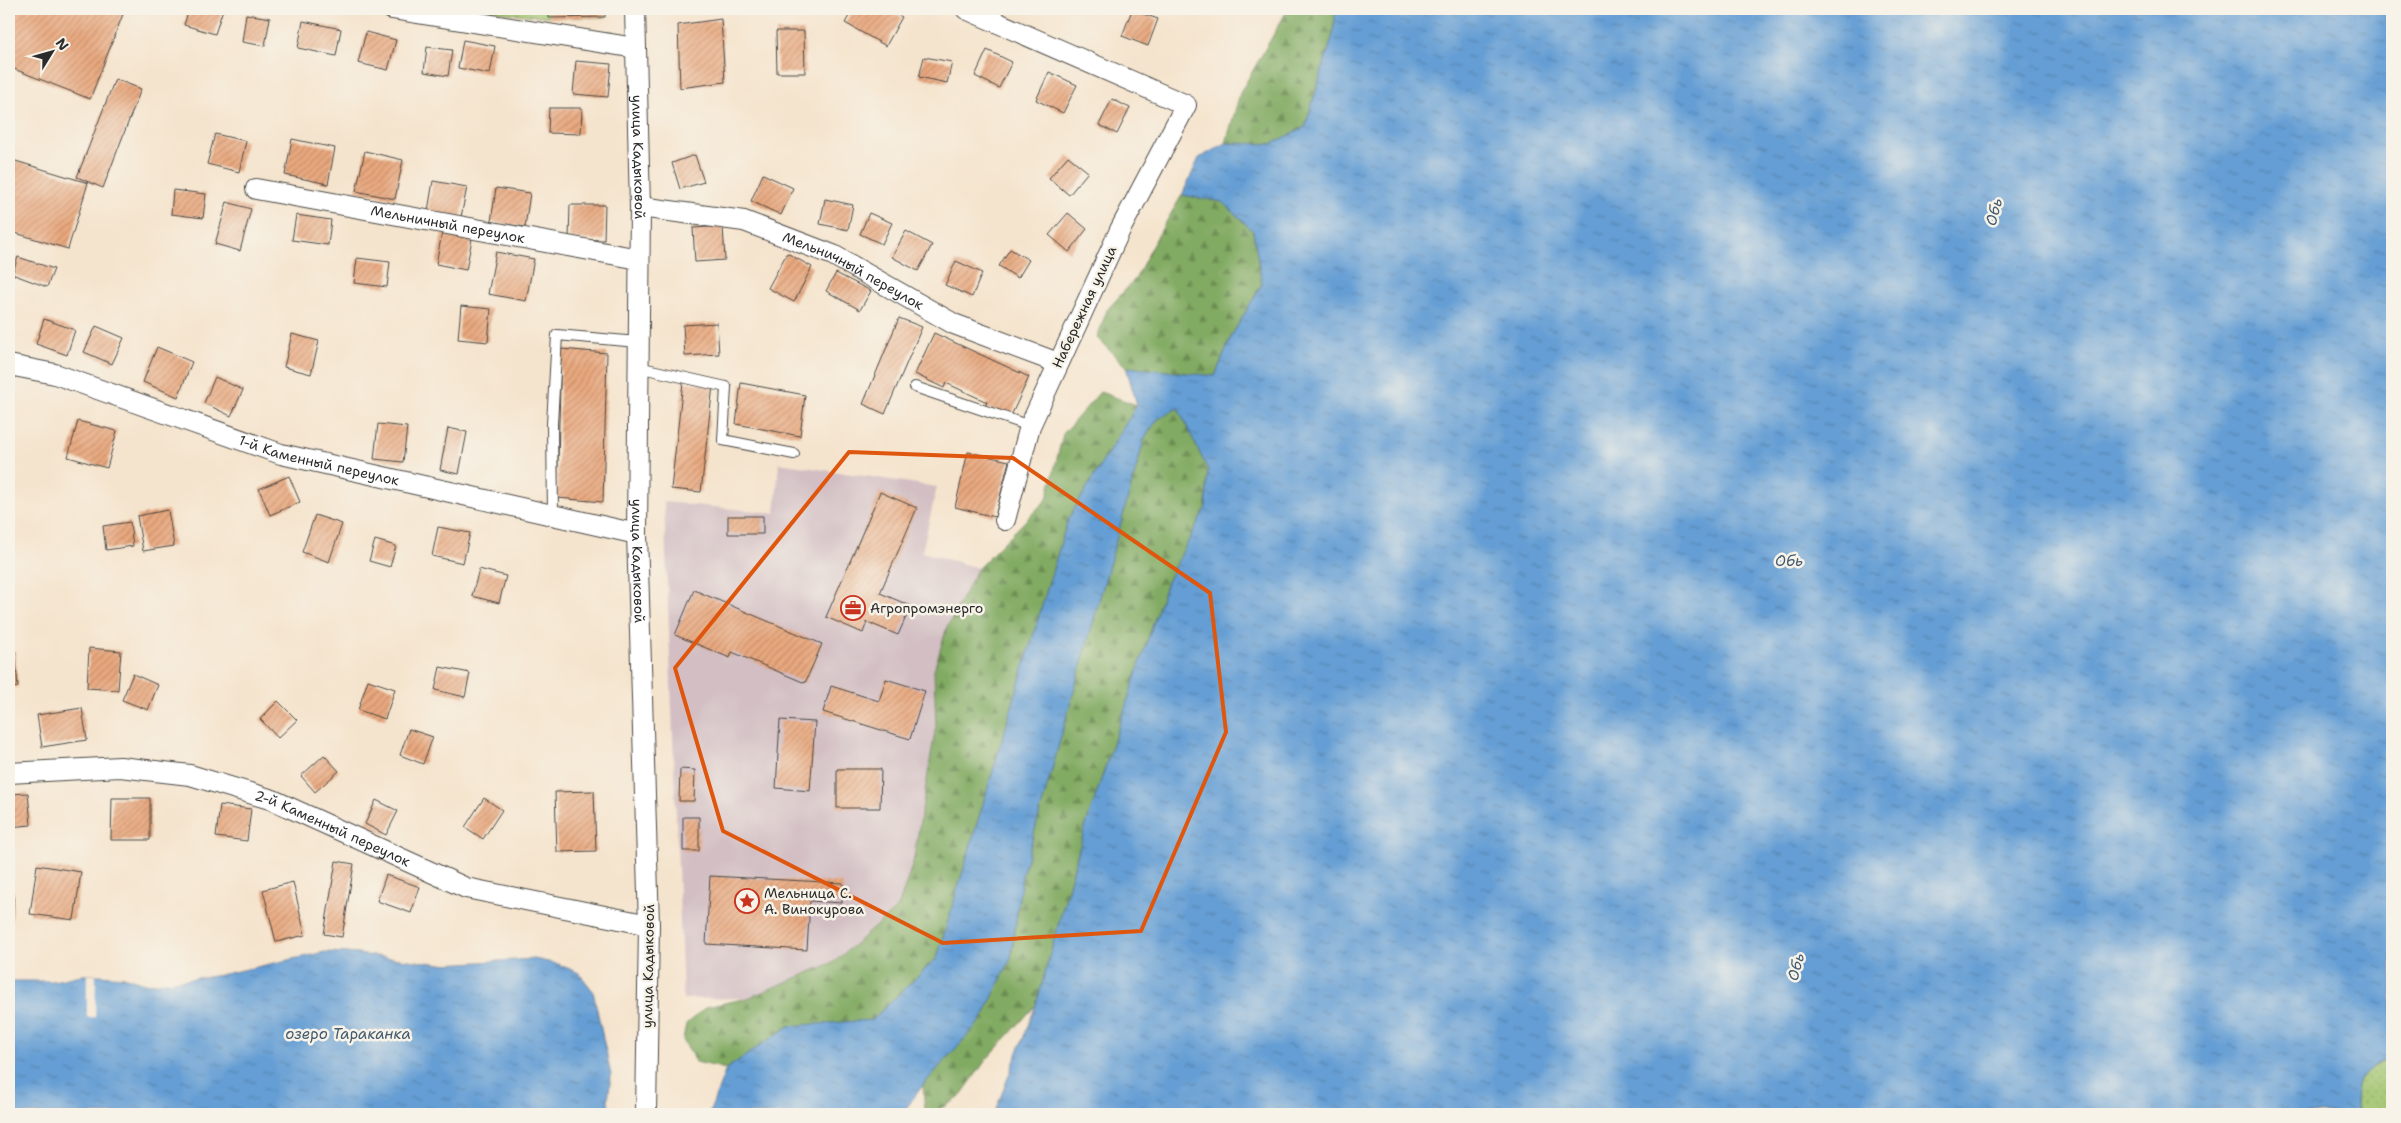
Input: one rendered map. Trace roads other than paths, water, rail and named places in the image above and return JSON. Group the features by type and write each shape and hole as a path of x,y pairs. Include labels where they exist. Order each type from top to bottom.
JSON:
{"street":[{"path":"392,9 636,48"},
{"name":"улица Кадыковой","path":"636,9 640,208 637,534 649,926 646,1114"},
{"name":"Набережная улица","path":"966,9 1186,105 1120,230 1030,426 1005,520"},
{"name":"Мельничный переулок","path":"256,189 639,259"},
{"name":"Мельничный переулок","path":"640,208 744,221 833,255 954,324 1058,363"},
{"name":"1-й Каменный переулок","path":"9,366 55,374 281,454 637,534"},
{"name":"2-й Каменный переулок","path":"9,773 120,767 190,775 273,800 466,888 649,926"}],"lane":[{"path":"553,515 552,424 556,335 638,342"},
{"path":"638,367 726,387 723,440 794,454"},
{"path":"915,387 1030,426"}],"water":[{"name":"Обь","path":"1336,9 2392,9 2392,1064 2383,1060 2363,1076 2357,1088 2356,1114 994,1114 1036,1005 1085,828 1167,582 1206,507 1208,470 1178,408 1158,419 1145,437 1022,876 1011,958 982,1019 923,1085 902,1114 709,1114 726,1069 789,1026 872,1020 937,958 1068,519 1137,405 1126,367 1215,376 1232,335 1262,284 1253,231 1223,202 1182,195 1199,158 1226,143 1272,144 1305,127 1333,35"},
{"name":"озеро Тараканка","path":"325,952 442,964 534,959 558,964 579,973 593,991 611,1075 608,1100 609,1114 9,1114 9,981 54,981 81,975 98,975 126,977 148,984 215,976"}],"place":[{"name":"Агропромэнерго","path":"853,608"},
{"name":"Мельница С. А. Винокурова","path":"747,901"}]}
